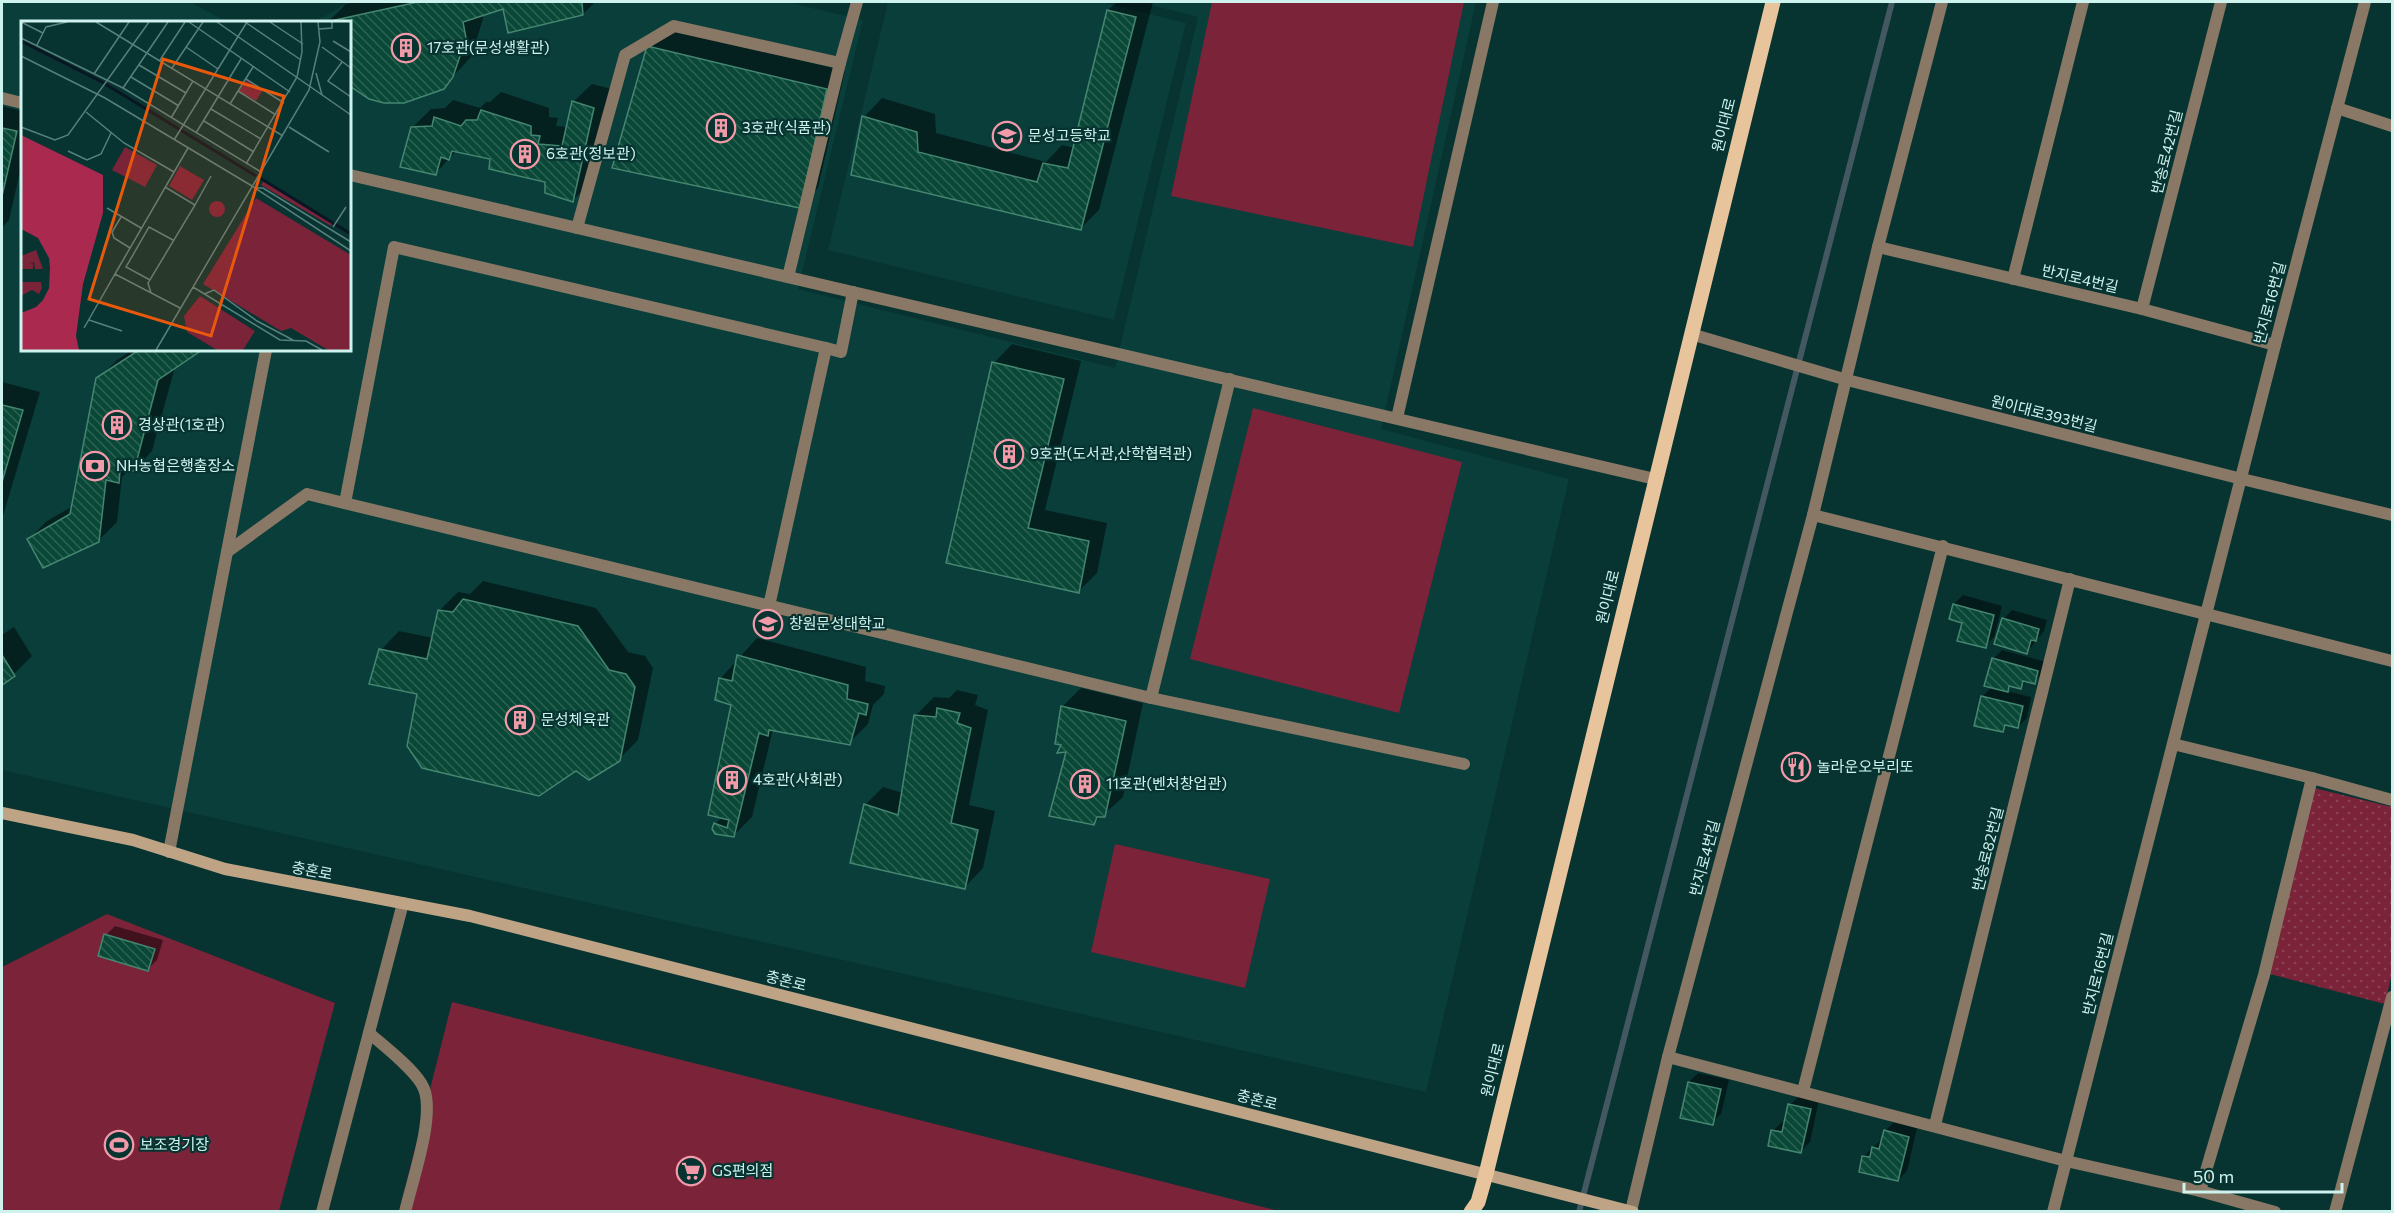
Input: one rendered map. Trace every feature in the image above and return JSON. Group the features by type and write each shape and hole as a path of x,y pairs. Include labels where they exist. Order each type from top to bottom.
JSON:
{"main road":[{"name":"원이대로","path":"1476,1208 1773,2"},
{"name":"충혼로","path":"2,813 133,840 225,869 470,916 1628,1210"}],"street":[{"path":"788,277 857,2"},
{"path":"1396,418 1493,2"},
{"name":"반지로4번길","path":"1628,1210 1813,514 1878,247 1942,2"},
{"path":"2013,279 2083,2"},
{"name":"반송로42번길","path":"2142,309 2221,2"},
{"name":"반지로16번길","path":"2053,1212 2365,2"},
{"path":"577,228 625,55 674,26 840,63"},
{"path":"2,98 21,103"},
{"path":"2337,108 2392,126"},
{"path":"351,175 1655,478"},
{"path":"345,503 394,247 841,352 853,292"},
{"name":"반지로4번길","path":"1878,247 2142,309 2275,345"},
{"name":"원이대로393번길","path":"1691,334 1847,380 2392,515"},
{"path":"769,606 826,348"},
{"path":"169,852 266,351"},
{"path":"1151,698 1230,380"},
{"path":"227,552 307,494 1151,698 1464,764"},
{"path":"1813,514 2392,661"},
{"path":"1803,1091 1944,546"},
{"name":"반송로82번길","path":"1935,1125 2070,579"},
{"path":"2173,744 2392,800"},
{"path":"2200,1191 2264,975 2312,778"},
{"path":"324,1211 403,903"},
{"path":"2335,1212 2392,997"},
{"path":"369,1033 401,1061 424,1088 428,1117 405,1212"},
{"path":"1668,1057 2066,1161 2200,1191 2275,1212"}],"shaded area":[{"name":"창원문성대학교","path":"2,2 190,2 225,21 21,21 21,351 351,351 351,21 316,21 349,2 787,2 863,20 798,289 1115,368 1198,17 1139,2 1476,2 1381,429 1569,479 1426,1092 2,770"},
{"name":"문성고등학교","path":"888,2 1100,2 1186,23 1114,320 828,250"},
{"path":"1212,2 1464,2 1413,247 1171,196"},
{"path":"1253,408 1462,462 1399,713 1190,659"},
{"path":"2314,788 2392,807 2392,973 2385,1004 2270,974"},
{"path":"1115,844 1270,879 1245,988 1091,952"},
{"path":"107,914 335,1003 279,1211 2,1212 2,967"},
{"path":"452,1002 1279,1211 399,1212"}],"building":[{"name":"17호관(문성생활관)","path":"418,2 582,2 583,15 508,33 503,9 463,22 466,38 453,77 444,89 404,103 384,103 369,99 351,87 351,21 331,21"},
{"path":"1107,10 1136,17 1081,230 851,175 862,116 917,132 918,152 1037,182 1043,163 1068,168"},
{"name":"3호관(식품관)","path":"647,46 827,89 800,208 612,168"},
{"name":"6호관(정보관)","path":"572,101 594,108 573,202 545,193 545,182 489,169 490,159 452,151 449,160 441,157 436,175 400,167 411,127 432,126 434,117 461,126 466,120 477,120 481,110 531,126 531,135 540,136 538,144 562,146"},
{"path":"2,128 17,131 2,196"},
{"name":"경상관(1호관)","path":"137,351 201,351 158,380 134,471 120,470 119,483 106,480 99,542 43,568 27,539 70,514 96,378"},
{"name":"9호관(도서관,산학협력관)","path":"992,362 1064,379 1028,528 1089,541 1079,593 946,563"},
{"path":"2,405 23,410 2,482"},
{"name":"문성체육관","path":"463,599 578,626 609,670 626,674 635,687 620,761 589,780 576,771 539,796 422,768 407,746 417,694 369,684 379,649 427,659 438,610 453,612"},
{"path":"1953,604 1994,615 1986,648 1957,641 1962,623 1949,619"},
{"path":"2002,618 2039,629 2036,641 2031,640 2027,654 1994,644"},
{"path":"2,655 15,676 2,685"},
{"name":"4호관(사회관)","path":"737,655 848,685 847,699 868,704 866,715 859,713 850,745 769,730 768,736 759,733 734,837 715,834 712,829 714,823 727,828 729,820 708,815 731,705 715,700 719,678 732,681"},
{"path":"1992,658 2038,671 2035,684 2023,681 2021,689 2009,686 2008,692 1984,686"},
{"path":"1981,696 2023,706 2018,728 2005,725 2003,732 1974,726"},
{"name":"11호관(벤처창업관)","path":"1061,706 1126,721 1105,817 1097,817 1094,825 1049,816 1066,752 1057,753 1061,745 1055,744"},
{"path":"937,708 960,713 957,723 971,728 951,823 978,830 965,889 850,863 864,804 898,815 914,715 936,717"},
{"path":"104,934 155,949 148,971 98,956"},
{"path":"1688,1082 1721,1089 1713,1125 1680,1118"},
{"path":"1788,1104 1811,1109 1801,1153 1768,1146 1771,1130 1782,1132"},
{"path":"1884,1130 1909,1137 1898,1181 1859,1172 1862,1156 1870,1157 1872,1147 1879,1149"}],"waterway":[{"path":"1579,1212 1892,2"}],"place":[{"name":"17호관(문성생활관)","path":"406,48"},
{"name":"3호관(식품관)","path":"721,128"},
{"name":"문성고등학교","path":"1007,136"},
{"name":"6호관(정보관)","path":"525,154"},
{"name":"경상관(1호관)","path":"117,425"},
{"name":"9호관(도서관,산학협력관)","path":"1009,454"},
{"name":"NH농협은행출장소","path":"95,466"},
{"name":"창원문성대학교","path":"768,624"},
{"name":"문성체육관","path":"520,720"},
{"name":"놀라운오부리또","path":"1796,767"},
{"name":"4호관(사회관)","path":"732,780"},
{"name":"11호관(벤처창업관)","path":"1085,784"},
{"name":"보조경기장","path":"119,1145"},
{"name":"GS편의점","path":"691,1171"}]}
